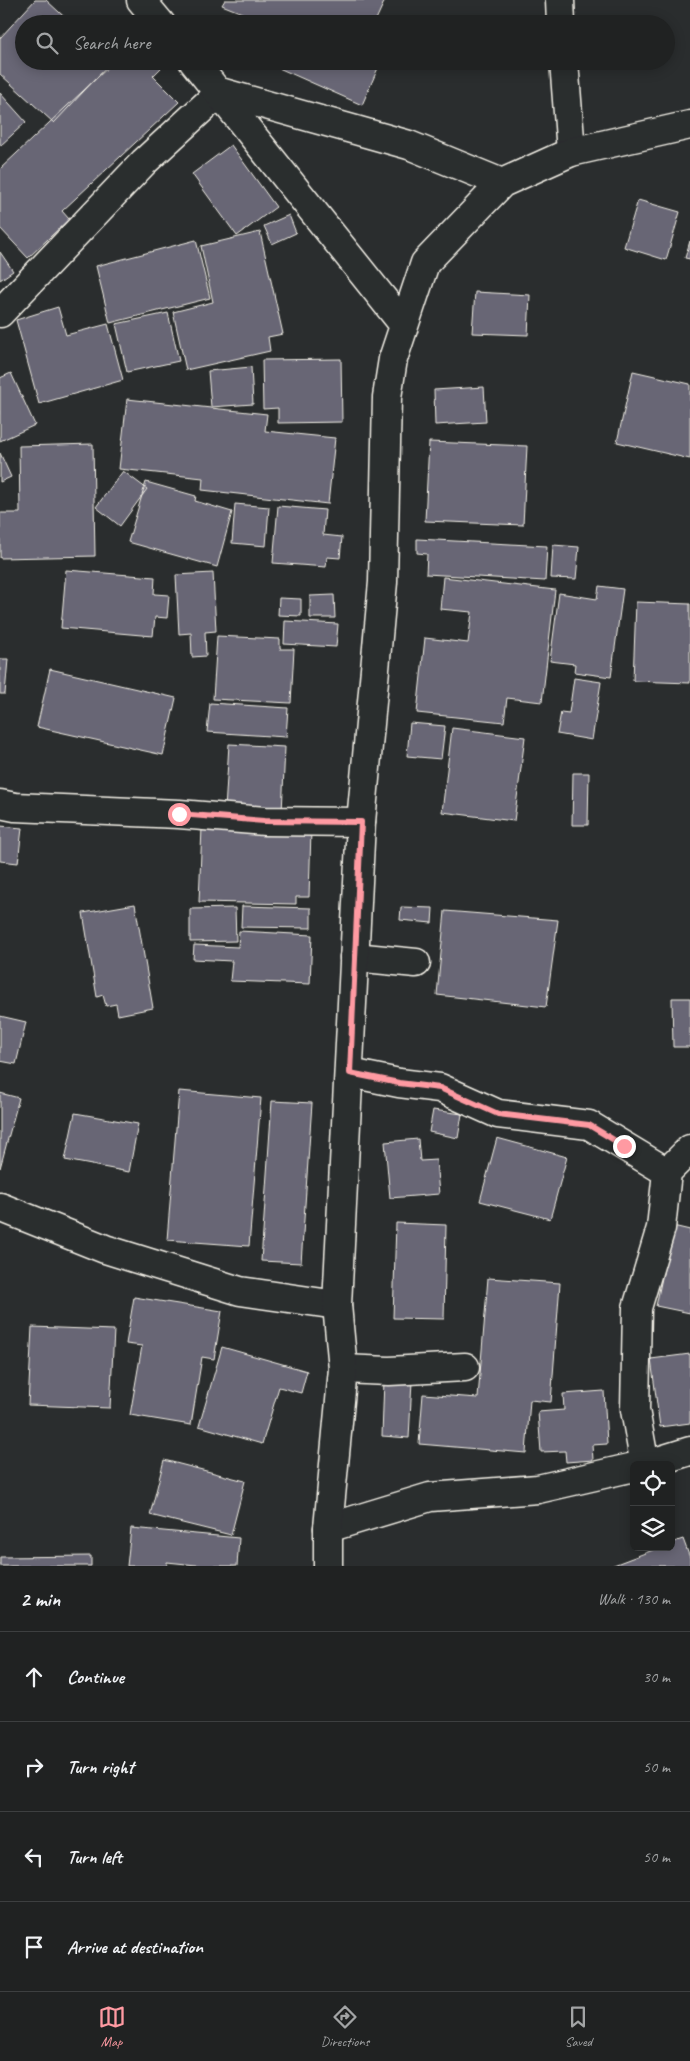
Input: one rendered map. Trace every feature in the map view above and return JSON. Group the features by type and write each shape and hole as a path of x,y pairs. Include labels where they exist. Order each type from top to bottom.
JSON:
{"street":[{"path":"141,0 154,15"},
{"path":"560,0 561,15"},
{"path":"201,70 404,325"},
{"path":"565,70 571,152"},
{"path":"220,92 409,145 502,183"},
{"path":"0,313 144,162 220,92"},
{"path":"328,1566 328,1528 343,1369 337,1305 361,822 383,582 387,397 393,359 425,263 502,183 571,152 690,125"},
{"path":"0,804 15,807 179,814 264,821 361,822"},
{"path":"354,957 416,963"},
{"path":"350,1073 399,1083 440,1088 498,1114 589,1125 667,1172"},
{"path":"644,1461 634,1410 637,1308 661,1228 667,1172 690,1149"},
{"path":"0,1206 105,1249 240,1291 337,1305"},
{"path":"343,1369 389,1371 465,1367"},
{"path":"658,1461 690,1451"},
{"path":"328,1528 430,1497 538,1489 630,1468"}],"building":[{"path":"35,0 46,0 62,15 21,15"},
{"path":"225,0 385,0 378,15 247,15 222,5"},
{"path":"15,22 15,70 104,70 54,123 0,74 0,38"},
{"path":"105,70 159,70 153,76 179,102 62,211 69,219 28,258 0,228 0,169"},
{"path":"283,70 377,70 362,105"},
{"path":"0,93 26,122 0,146"},
{"path":"231,145 276,207 237,236 192,174"},
{"path":"638,200 680,212 666,260 624,247"},
{"path":"289,215 296,233 272,244 264,226"},
{"path":"260,232 283,334 268,337 270,351 186,370 173,312 213,302 201,246"},
{"path":"196,240 210,298 110,323 96,266"},
{"path":"690,241 690,259 685,258"},
{"path":"0,252 13,271 0,280"},
{"path":"475,292 530,295 528,335 472,333"},
{"path":"58,307 66,335 108,324 123,380 39,404 16,320"},
{"path":"168,313 179,361 127,372 116,324"},
{"path":"341,359 342,422 278,423 278,408 263,409 262,360"},
{"path":"251,367 253,404 211,407 208,371"},
{"path":"633,371 690,384 690,459 617,442"},
{"path":"11,373 35,425 0,441 0,378"},
{"path":"484,387 486,422 435,425 434,390"},
{"path":"127,399 267,414 265,431 335,438 328,504 202,490 203,478 119,469"},
{"path":"429,442 527,446 523,525 425,521"},
{"path":"93,444 95,556 0,558 0,513 20,513 19,446"},
{"path":"0,453 11,477 0,482"},
{"path":"123,471 147,489 120,526 96,507"},
{"path":"146,482 196,496 195,501 232,512 217,567 128,542"},
{"path":"235,504 269,507 266,546 232,543"},
{"path":"278,506 325,510 323,535 342,537 340,558 327,557 326,567 273,563"},
{"path":"417,539 547,546 545,581 426,574 427,554 417,553"},
{"path":"553,545 579,547 576,579 551,578"},
{"path":"66,570 155,577 154,594 169,595 167,618 155,617 153,636 61,628"},
{"path":"213,573 216,631 205,632 206,656 192,657 191,633 179,634 176,575"},
{"path":"443,577 555,590 542,702 507,698 504,722 417,713 425,638 468,643 472,612 440,609"},
{"path":"599,586 623,589 611,677 574,672 575,664 550,661 559,593 597,599"},
{"path":"334,595 335,618 310,618 310,596"},
{"path":"279,598 301,599 301,616 278,615"},
{"path":"636,602 690,604 690,683 633,681"},
{"path":"285,621 338,624 336,647 284,644"},
{"path":"217,636 280,639 280,649 294,649 291,703 213,699"},
{"path":"0,659 8,659 5,694 0,694"},
{"path":"50,669 176,698 163,755 37,727"},
{"path":"574,678 601,682 592,740 557,734 561,712 569,713"},
{"path":"210,703 288,708 286,737 207,732"},
{"path":"410,723 445,726 441,759 407,756"},
{"path":"452,728 525,737 514,821 442,812"},
{"path":"229,744 285,747 282,813 225,810"},
{"path":"573,773 589,773 588,825 572,825"},
{"path":"0,826 22,828 18,863 0,861"},
{"path":"202,827 311,830 309,897 296,897 296,904 199,902"},
{"path":"135,904 153,1008 118,1015 116,1004 106,1006 103,995 97,997 83,913"},
{"path":"242,906 311,908 311,928 241,927"},
{"path":"401,907 433,908 432,923 400,920"},
{"path":"235,908 236,941 190,942 190,909"},
{"path":"445,911 558,920 546,1007 437,995"},
{"path":"239,931 312,935 310,984 230,981 232,961 193,959 194,945 238,947"},
{"path":"672,998 690,998 690,1047 673,1047"},
{"path":"0,1016 26,1022 16,1064 0,1061"},
{"path":"179,1091 261,1098 249,1246 167,1240"},
{"path":"0,1093 19,1098 0,1168"},
{"path":"272,1101 312,1103 301,1263 261,1261"},
{"path":"433,1110 462,1114 458,1138 429,1132"},
{"path":"75,1113 138,1124 129,1172 65,1160"},
{"path":"497,1138 567,1157 550,1219 480,1201"},
{"path":"418,1139 420,1161 436,1160 439,1194 390,1198 385,1142"},
{"path":"396,1223 446,1225 444,1319 393,1318"},
{"path":"673,1226 690,1230 690,1313 656,1306"},
{"path":"488,1278 560,1283 551,1402 530,1400 526,1453 419,1444 423,1394 478,1398"},
{"path":"134,1297 222,1311 214,1359 202,1357 191,1425 130,1415 142,1346 126,1344"},
{"path":"32,1327 114,1330 110,1408 28,1405"},
{"path":"222,1347 307,1371 301,1393 279,1387 262,1444 199,1426"},
{"path":"690,1354 690,1423 660,1427 651,1359"},
{"path":"384,1380 412,1381 409,1438 382,1436"},
{"path":"604,1391 607,1444 592,1445 593,1460 566,1462 565,1451 541,1452 538,1412 564,1410 563,1394"},
{"path":"164,1460 245,1481 231,1535 150,1515"},
{"path":"131,1528 239,1538 237,1566 206,1566 167,1562 167,1566 127,1566"},
{"path":"683,1539 690,1558 690,1566 611,1566 650,1551 675,1551 675,1542"},
{"path":"91,1556 91,1566 0,1566 0,1557"}],"route":[{"path":"179,814 264,821 361,822 350,1073 399,1083 440,1088 498,1114 589,1125 624,1146"}]}
